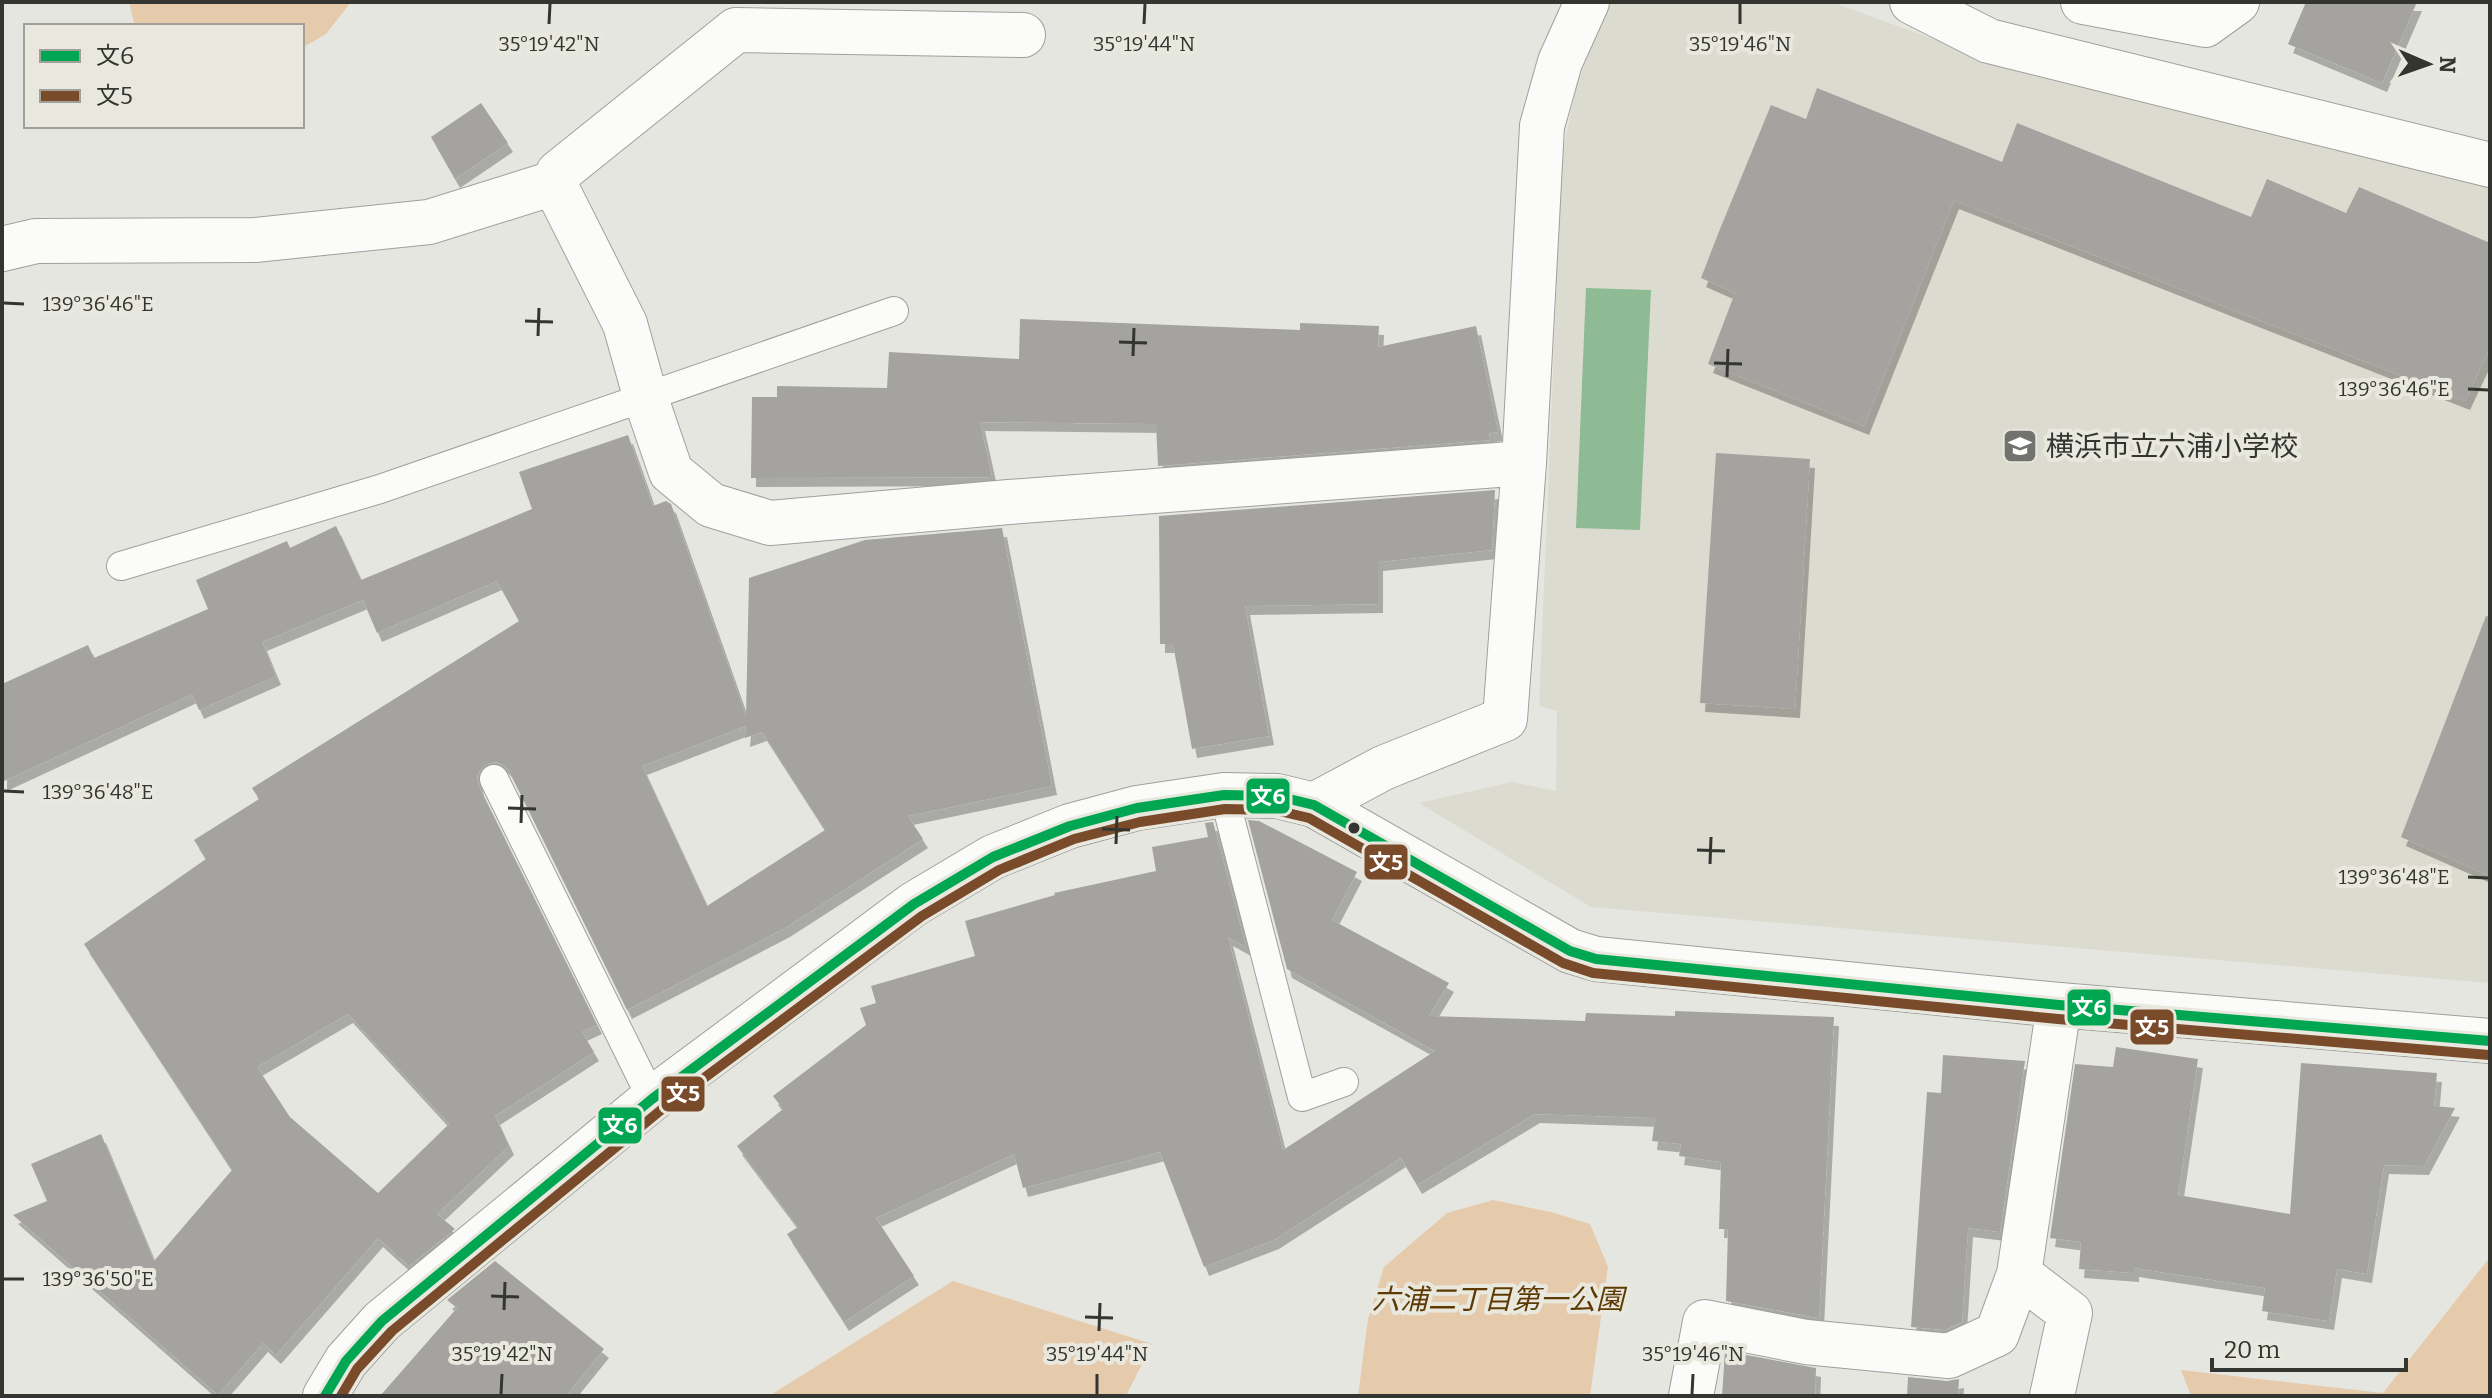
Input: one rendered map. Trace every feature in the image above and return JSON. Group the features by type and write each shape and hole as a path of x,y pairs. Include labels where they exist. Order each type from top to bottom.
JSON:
{"street":[{"path":"1314,805 1383,768 1505,719 1524,463 1542,126 1560,62 1587,2"},
{"path":"1912,2 1989,41 2490,165"},
{"path":"2083,2 2205,25 2237,2"},
{"path":"1023,35 736,30 558,173 554,183 625,324 671,472 711,505 770,523 1524,463"},
{"path":"2,249 36,241 255,240 429,222 554,183"},
{"path":"325,1396 346,1361 382,1321 652,1099 914,904 993,857 1070,826 1137,808 1224,795 1277,796 1314,805 1570,951 1596,959 2059,1005 2490,1041"},
{"path":"1691,1396 1705,1322 1806,1342 1949,1356 1997,1334 2019,1274 2059,1005"},
{"path":"2019,1274 2070,1313 2052,1396"}],"lane":[{"path":"121,566 380,489 894,311"},
{"path":"494,779 652,1099"},
{"path":"1224,795 1302,1097 1344,1082"}],"shaded area":[{"name":"横浜市立六浦小学校","path":"1609,2 1831,2 2000,63 2490,186 2490,983 1591,907 1419,803 1512,782 1556,791 1557,711 1539,706 1562,157 1576,88"},
{"path":"1586,288 1651,290 1640,530 1576,528"}],"green space":[{"path":"129,2 351,2 326,34 304,47 304,24 134,24"},
{"name":"六浦二丁目第一公園","path":"1493,1200 1590,1224 1608,1267 1590,1396 1358,1396 1368,1319 1384,1267 1447,1213"},
{"path":"2490,1257 2490,1396 2191,1396 2181,1370 2383,1393"},
{"path":"953,1281 1152,1344 1126,1396 769,1396"}],"building":[{"path":"2306,2 2417,2 2382,83 2288,44"},
{"path":"1817,88 2002,162 2017,123 2251,217 2267,179 2346,213 2359,187 2490,243 2490,348 2465,401 1954,200 1864,426 1708,364 1735,293 1701,278 1718,234 1771,105 1806,119"},
{"path":"481,103 508,143 455,179 431,137"},
{"path":"1020,319 1300,330 1300,323 1379,326 1378,347 1476,326 1498,432 1489,433 1490,440 1158,466 1156,424 980,422 992,477 751,478 752,397 777,397 777,386 887,388 889,352 1019,359"},
{"path":"628,435 653,506 666,501 671,504 746,716 749,578 865,540 1002,528 1052,786 908,816 923,839 785,928 627,1010 509,771 496,762 486,764 477,777 479,787 597,1025 582,1032 594,1052 495,1116 509,1146 437,1214 455,1229 409,1266 378,1238 276,1355 263,1343 218,1395 13,1215 47,1201 31,1164 101,1134 154,1261 232,1170 84,944 206,859 194,840 259,799 252,788 519,621 497,581 377,633 363,600 262,642 276,676 199,710 192,694 2,782 2,684 88,645 94,658 208,609 196,580 287,541 290,548 336,526 361,580 532,509 519,472","holes":["746,726 745,738 762,732 825,830 707,906 642,766","348,1014 449,1124 378,1193 290,1117 257,1067"]},
{"path":"1716,453 1810,459 1795,709 1700,703"},
{"path":"1495,490 1492,550 1378,562 1378,604 1245,606 1269,736 1192,749 1173,644 1160,644 1159,516"},
{"path":"2486,616 2490,617 2490,876 2401,837"},
{"path":"1248,820 1259,821 1357,872 1332,920 1449,983 1429,1016 1585,1021 1586,1013 1675,1016 1675,1011 1834,1017 1819,1318 1726,1301 1728,1229 1719,1229 1721,1162 1679,1156 1681,1144 1652,1141 1655,1118 1535,1114 1417,1185 1401,1158 1274,1240 1204,1267 1160,1152 1023,1188 1014,1154 876,1218 914,1276 844,1322 787,1234 798,1227 737,1146 783,1109 773,1096 866,1025 860,1008 876,1003 871,986 975,956 965,921 1054,893 1156,871 1152,847 1208,837 1205,823 1213,822 1246,947 1228,937 1283,1150 1435,1051 1287,969"},
{"path":"2116,1047 2198,1059 2178,1195 2290,1214 2301,1063 2437,1073 2434,1106 2455,1108 2424,1166 2384,1165 2367,1274 2337,1269 2329,1321 2262,1311 2265,1288 2134,1268 2134,1273 2079,1269 2081,1242 2050,1238 2075,1064 2113,1067"},
{"path":"1943,1055 2025,1061 2000,1232 1968,1228 1962,1322 1945,1330 1911,1327 1927,1092 1941,1093"},
{"path":"495,1261 604,1349 566,1396 380,1396 457,1308 447,1300"},
{"path":"1725,1351 1816,1368 1815,1396 1722,1396"},
{"path":"1908,1377 1947,1381 1959,1379 1958,1396 1907,1396"}],"transit line":[{"name":"文6","path":"325,1396 346,1361 382,1321 652,1099 914,904 993,857 1070,826 1137,808 1224,795 1277,796 1314,805 1570,951 1596,959 2059,1005 2490,1041"},
{"name":"文5","path":"341,1396 357,1369 392,1331 661,1110 922,916 999,870 1074,839 1140,822 1225,809 1275,810 1309,818 1563,963 1593,973 2058,1019 2489,1055"}],"place":[{"name":"横浜市立六浦小学校","path":"2020,446"}]}
